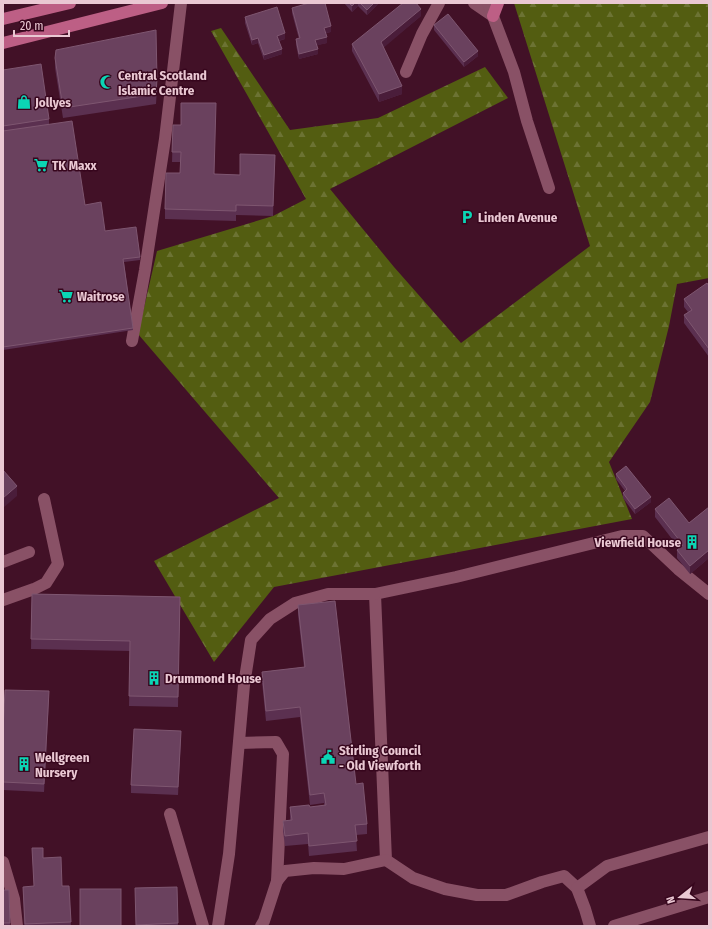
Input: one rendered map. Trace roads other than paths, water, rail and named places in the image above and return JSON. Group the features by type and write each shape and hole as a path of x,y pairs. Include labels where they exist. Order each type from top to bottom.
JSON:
{"main road":[{"path":"3,19 38,7 70,3"},
{"path":"3,43 162,3"},
{"path":"493,16 498,3"}],"street":[{"path":"132,341 166,139 181,3"},
{"path":"406,72 422,34 439,3"},
{"path":"474,3 493,16"},
{"path":"488,3 514,72 527,121 549,188"},
{"path":"3,600 46,583 58,564 44,499"},
{"path":"218,926 229,854 244,685 251,640 270,619 295,603 328,594 375,594 456,577 622,536 643,536 678,569 709,594"},
{"path":"3,562 29,552"},
{"path":"375,594 386,860"},
{"path":"239,743 276,742 282,754 277,881 264,922 261,926"},
{"path":"170,814 203,926"},
{"path":"577,888 607,866 709,837"},
{"path":"277,881 284,872 314,868 344,869 386,860 413,878 445,889 477,895 506,895 564,876 577,888 590,926"},
{"path":"3,862 14,899 17,926"},
{"path":"614,926 709,897"}],"place":[{"name":"Central Scotland Islamic Centre","path":"107,82"},
{"name":"Jollyes","path":"24,102"},
{"name":"TK Maxx","path":"41,165"},
{"name":"Linden Avenue","path":"467,217"},
{"name":"Waitrose","path":"66,296"},
{"name":"Viewfield House","path":"692,542"},
{"name":"Drummond House","path":"154,678"},
{"name":"Stirling Council - Old Viewforth","path":"328,757"},
{"name":"Wellgreen Nursery","path":"24,764"}]}
